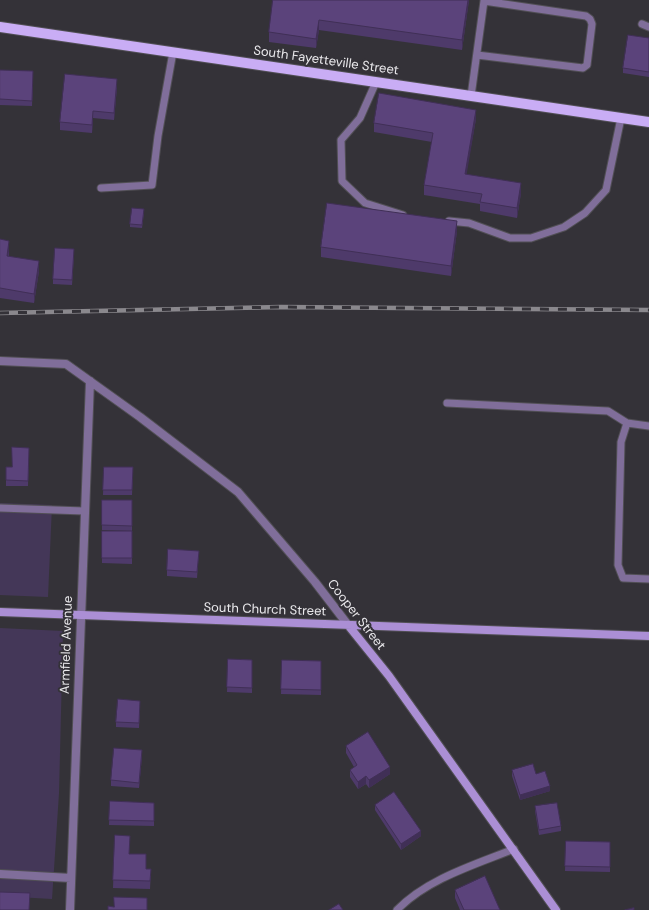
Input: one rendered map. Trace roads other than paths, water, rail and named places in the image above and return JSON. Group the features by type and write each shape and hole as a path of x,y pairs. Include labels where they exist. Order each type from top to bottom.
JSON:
{"main road":[{"name":"South Fayetteville Street","path":"0,27 649,122"}],"street":[{"name":"Cooper Street","path":"0,361 66,364 238,492 315,582 389,676 514,849 556,910"},
{"name":"Armfield Avenue","path":"70,910 90,381"},
{"name":"South Church Street","path":"0,612 649,636"},
{"path":"0,874 71,878"}],"lane":[{"path":"472,96 477,54 484,1 586,16 590,19 592,24 587,65 583,68 477,54"},
{"path":"101,188 152,185 158,136 172,52"},
{"path":"376,82 360,118 341,140 342,181 365,203 412,216"},
{"path":"440,220 469,223 510,238 531,238 564,227 585,213 606,190 621,118"},
{"path":"447,403 608,411 627,423 649,426"},
{"path":"627,423 621,442 618,565 623,578 649,579"},
{"path":"0,508 84,511"},
{"path":"397,910 407,900 446,877 514,849"}],"railway":[{"path":"0,313 281,307 649,310"}]}
